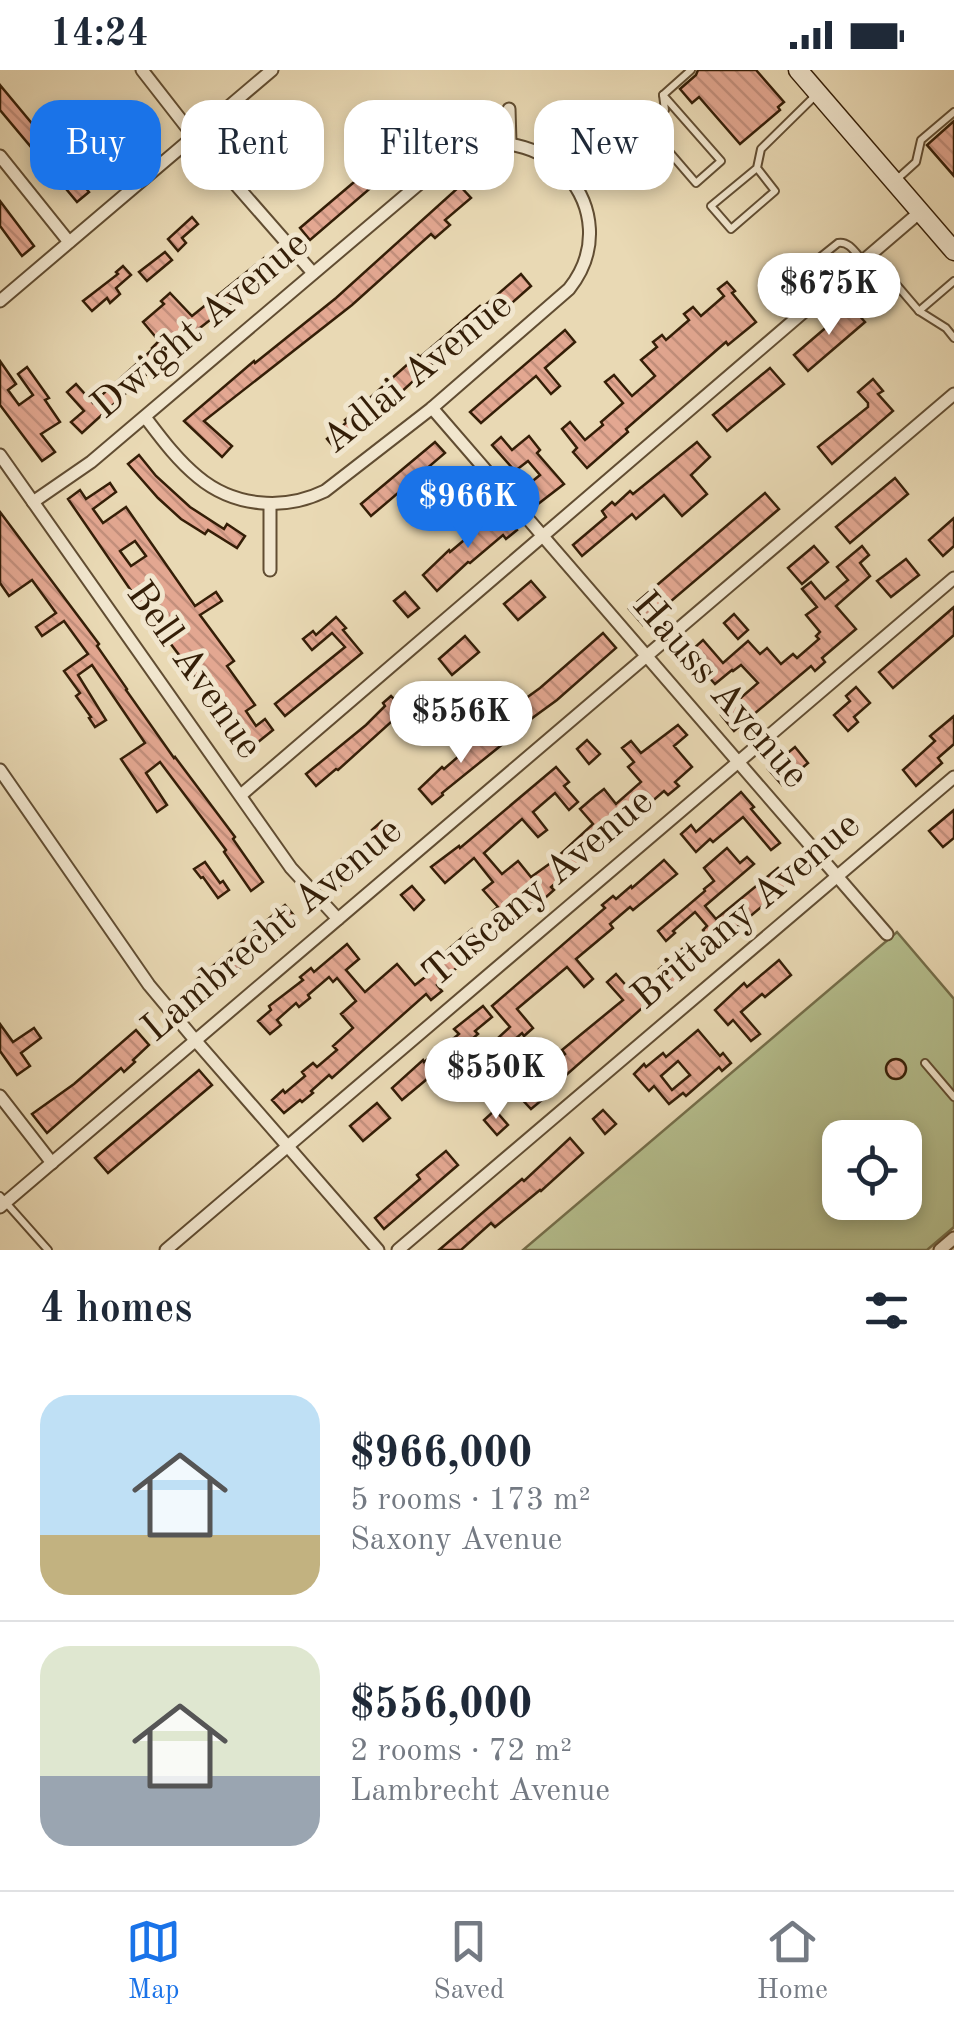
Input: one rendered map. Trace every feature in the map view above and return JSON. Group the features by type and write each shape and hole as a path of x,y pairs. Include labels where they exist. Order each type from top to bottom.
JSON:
{"main road":[{"path":"798,70 954,251"}],"street":[{"path":"142,70 181,120"},
{"path":"238,100 272,70"},
{"name":"Adlai Avenue","path":"145,417 199,478 231,496 289,504 325,492 432,408 562,297 579,275 588,255 588,222 583,201 555,164 538,152 514,144"},
{"path":"0,301 181,150"},
{"path":"0,156 69,242"},
{"path":"240,190 313,274"},
{"name":"Dwight Avenue","path":"33,502 145,417 413,190"},
{"path":"240,794 920,212"},
{"name":"Lambrecht Avenue","path":"2,1202 954,394"},
{"name":"Hauss Avenue","path":"432,408 888,934"},
{"name":"Bell Avenue","path":"0,456 291,868 338,919"},
{"path":"270,504 270,570"},
{"name":"Tuscany Avenue","path":"166,1250 954,578"},
{"path":"0,770 150,985 378,1250"},
{"name":"Brittany Avenue","path":"398,1250 954,777"},
{"path":"0,1096 52,1163"},
{"path":"940,1250 954,1238"}],"lane":[{"path":"663,95 691,70"},
{"path":"756,168 776,190 731,229 711,206 756,168 760,149 818,93"},
{"path":"663,95 721,161 696,183 646,125 665,110 663,95"},
{"path":"894,181 916,162 921,140 954,112"},
{"path":"800,316 786,293 788,284 844,242 866,258 918,311 946,328 954,338"},
{"path":"918,311 954,280"},
{"path":"925,1062 954,1097"},
{"path":"2,1202 48,1250"}],"green space":[{"path":"897,932 954,999 954,1227 927,1250 523,1250"}],"building":[{"path":"698,70 756,70 784,102 778,107 780,110 740,144 699,97 692,103 680,89"},
{"path":"0,85 30,121 30,146 0,110"},
{"path":"954,121 954,176 927,145"},
{"path":"67,190 87,190 89,192 77,202"},
{"path":"345,190 368,190 310,240 300,228"},
{"path":"456,190 464,190 471,198 445,220 450,225 435,238 431,234 352,305 204,421 232,446 222,457 184,421 336,298"},
{"path":"0,201 34,246 22,256 0,226"},
{"path":"192,217 198,224 182,238 186,243 178,251 168,239"},
{"path":"165,252 172,260 147,281 139,272"},
{"path":"269,254 279,266 182,342 82,433 71,422 84,411 67,392 76,384 93,403 153,349 159,341 143,322 164,304 161,301 170,293 192,316"},
{"path":"123,266 131,275 116,288 120,294 110,303 107,298 92,311 83,301"},
{"path":"521,274 531,286 434,362 337,451 327,439 345,420 418,355"},
{"path":"727,282 756,322 728,345 726,342 587,468 573,452 577,448 562,429 570,422 585,440 603,425 601,422 623,403 605,382 614,375 632,396 655,376 641,360 657,347 653,342 662,335 666,340 689,320 684,314 693,307 701,316 724,296 718,289"},
{"path":"851,306 865,322 808,371 794,355"},
{"path":"565,330 575,342 545,368 560,386 551,394 536,376 481,423 470,412"},
{"path":"0,361 16,384 8,390 19,405 33,395 18,374 27,367 60,422 41,434 55,452 42,461 0,405"},
{"path":"770,368 784,384 727,431 713,415"},
{"path":"873,379 883,391 878,394 893,411 832,464 818,447 868,407 858,392"},
{"path":"529,436 540,450 537,453 564,484 538,504 524,488 540,475 528,461 515,471 492,445 501,437 512,450"},
{"path":"435,442 445,453 371,516 361,504"},
{"path":"697,442 710,457 691,475 707,494 682,516 664,495 636,519 632,514 582,556 573,545 606,517 602,511 630,491 633,494"},
{"path":"139,455 190,507 224,529 227,524 245,536 237,548 181,519 158,498 128,464"},
{"path":"895,478 908,494 850,543 836,527"},
{"path":"110,483 116,492 93,509 103,523 126,507 195,606 216,592 222,601 200,615 234,661 227,666 255,705 246,711 256,726 265,719 273,730 246,752 68,499 80,490 86,499","holes":["135,541 146,556 131,566 120,551"]},
{"path":"765,493 779,509 643,625 629,609"},
{"path":"0,512 99,644 174,758 235,837 263,882 251,891 226,850 160,762 146,773 167,805 157,812 121,759 145,743 92,665 78,675 106,720 95,727 89,718 76,696 80,693 64,671 88,654 64,621 42,636 36,627 56,613 32,580 9,596 0,583"},
{"path":"503,514 517,530 506,539 503,535 437,591 423,575 449,550 482,525 486,529"},
{"path":"954,518 954,546 943,556 929,540"},
{"path":"814,546 828,562 802,584 788,568"},
{"path":"862,546 869,555 860,563 870,576 836,606 856,629 822,658 825,662 815,671 811,666 734,731 721,715 758,683 741,665 715,684 707,675 712,671 693,649 703,640 723,663 748,641 760,654 767,648 781,664 793,654 797,658 819,639 816,636 820,632 806,615 817,607 802,589 811,582 825,599 848,580 837,567"},
{"path":"906,559 919,575 891,597 877,581"},
{"path":"531,581 545,597 518,620 504,604"},
{"path":"405,592 419,608 408,617 394,601"},
{"path":"954,607 954,635 893,688 879,672"},
{"path":"734,614 748,630 738,639 724,623"},
{"path":"336,617 362,653 285,716 275,704 345,647 332,633 312,650 303,639 313,631 316,635"},
{"path":"603,633 616,648 524,724 511,709"},
{"path":"465,636 479,652 452,675 439,659"},
{"path":"856,687 870,703 854,717 858,722 848,731 834,715 850,701 846,696"},
{"path":"401,693 411,704 316,786 306,774 366,725 391,696 394,699"},
{"path":"954,716 954,744 938,758 942,763 916,786 903,770 935,741 930,736"},
{"path":"678,725 687,735 674,746 692,767 675,782 679,786 648,802 551,887 554,890 545,898 542,895 505,926 493,911 498,907 483,890 493,882 474,858 445,883 431,867 460,848 556,767 569,782 564,786 578,802 569,810 555,793 533,812 547,830 538,837 522,819 484,853 502,874 518,861 531,877 593,824 580,809 595,796 604,789 616,804 641,782 628,767 634,762 622,748 631,741 641,753"},
{"path":"491,728 504,743 432,804 419,789"},
{"path":"587,740 600,754 589,764 577,749"},
{"path":"795,747 808,763 782,785 768,769"},
{"path":"741,792 780,843 771,850 743,817 696,852 681,834 691,825 696,832"},
{"path":"954,810 954,838 943,847 929,831"},
{"path":"382,821 395,835 384,845 372,830"},
{"path":"727,848 740,863 747,857 754,864 705,906 716,919 778,868 791,882 710,950 714,954 703,964 699,960 673,985 659,969 683,948 686,952 707,935 703,930 707,926 695,912 666,941 658,931 714,881 704,868"},
{"path":"352,851 365,866 338,888 325,873"},
{"path":"664,860 677,874 633,910 630,907 610,924 613,928 576,959 593,979 584,987 567,967 517,1009 533,1028 507,1046 499,1037 510,1027 492,1006 605,908 602,905 632,888"},
{"path":"205,862 229,890 218,898 194,869"},
{"path":"412,886 424,900 414,910 401,895"},
{"path":"285,905 297,919 207,997 194,982"},
{"path":"472,929 484,944 437,985 442,991 431,1000 426,994 302,1102 284,1113 272,1100 305,1076 302,1072 313,1063 317,1067 337,1050 333,1046 353,1028 341,1014 356,1001 337,978 333,982 329,977 308,995 310,998 299,1007 296,1003 277,1020 281,1025 270,1034 258,1021 271,1010 269,1006 303,980 300,977 311,968 314,972 347,944 359,959 346,970 365,992 397,964 415,985 434,970 430,965"},
{"path":"779,960 791,975 741,1012 760,1034 751,1041 733,1020 728,1025 715,1010 744,983 747,987"},
{"path":"616,974 631,991 636,987 649,1002 531,1109 518,1095 539,1077 532,1069 542,1059 549,1067 565,1054 562,1050 623,1000 607,982"},
{"path":"483,1006 492,1017 465,1045 469,1050 402,1100 392,1088 459,1034 454,1029"},
{"path":"0,1024 13,1042 34,1028 41,1038 21,1053 30,1066 17,1075 0,1051"},
{"path":"136,1030 149,1045 135,1062 124,1072 121,1068 47,1133 32,1114 74,1084"},
{"path":"698,1030 731,1063 722,1071 719,1067 686,1096 683,1093 669,1104 654,1086 649,1091 634,1074 663,1053 666,1057","holes":["678,1061 690,1075 672,1090 661,1076"]},
{"path":"896,1059 906,1069 896,1079 886,1069"},
{"path":"199,1070 212,1085 108,1173 95,1158"},
{"path":"377,1103 390,1118 363,1141 350,1126"},
{"path":"495,1110 508,1125 497,1135 484,1120"},
{"path":"603,1110 616,1124 605,1134 593,1119"},
{"path":"570,1138 583,1153 541,1191 495,1227 491,1223 461,1250 439,1250 524,1181"},
{"path":"446,1151 458,1165 384,1229 375,1218"}]}
